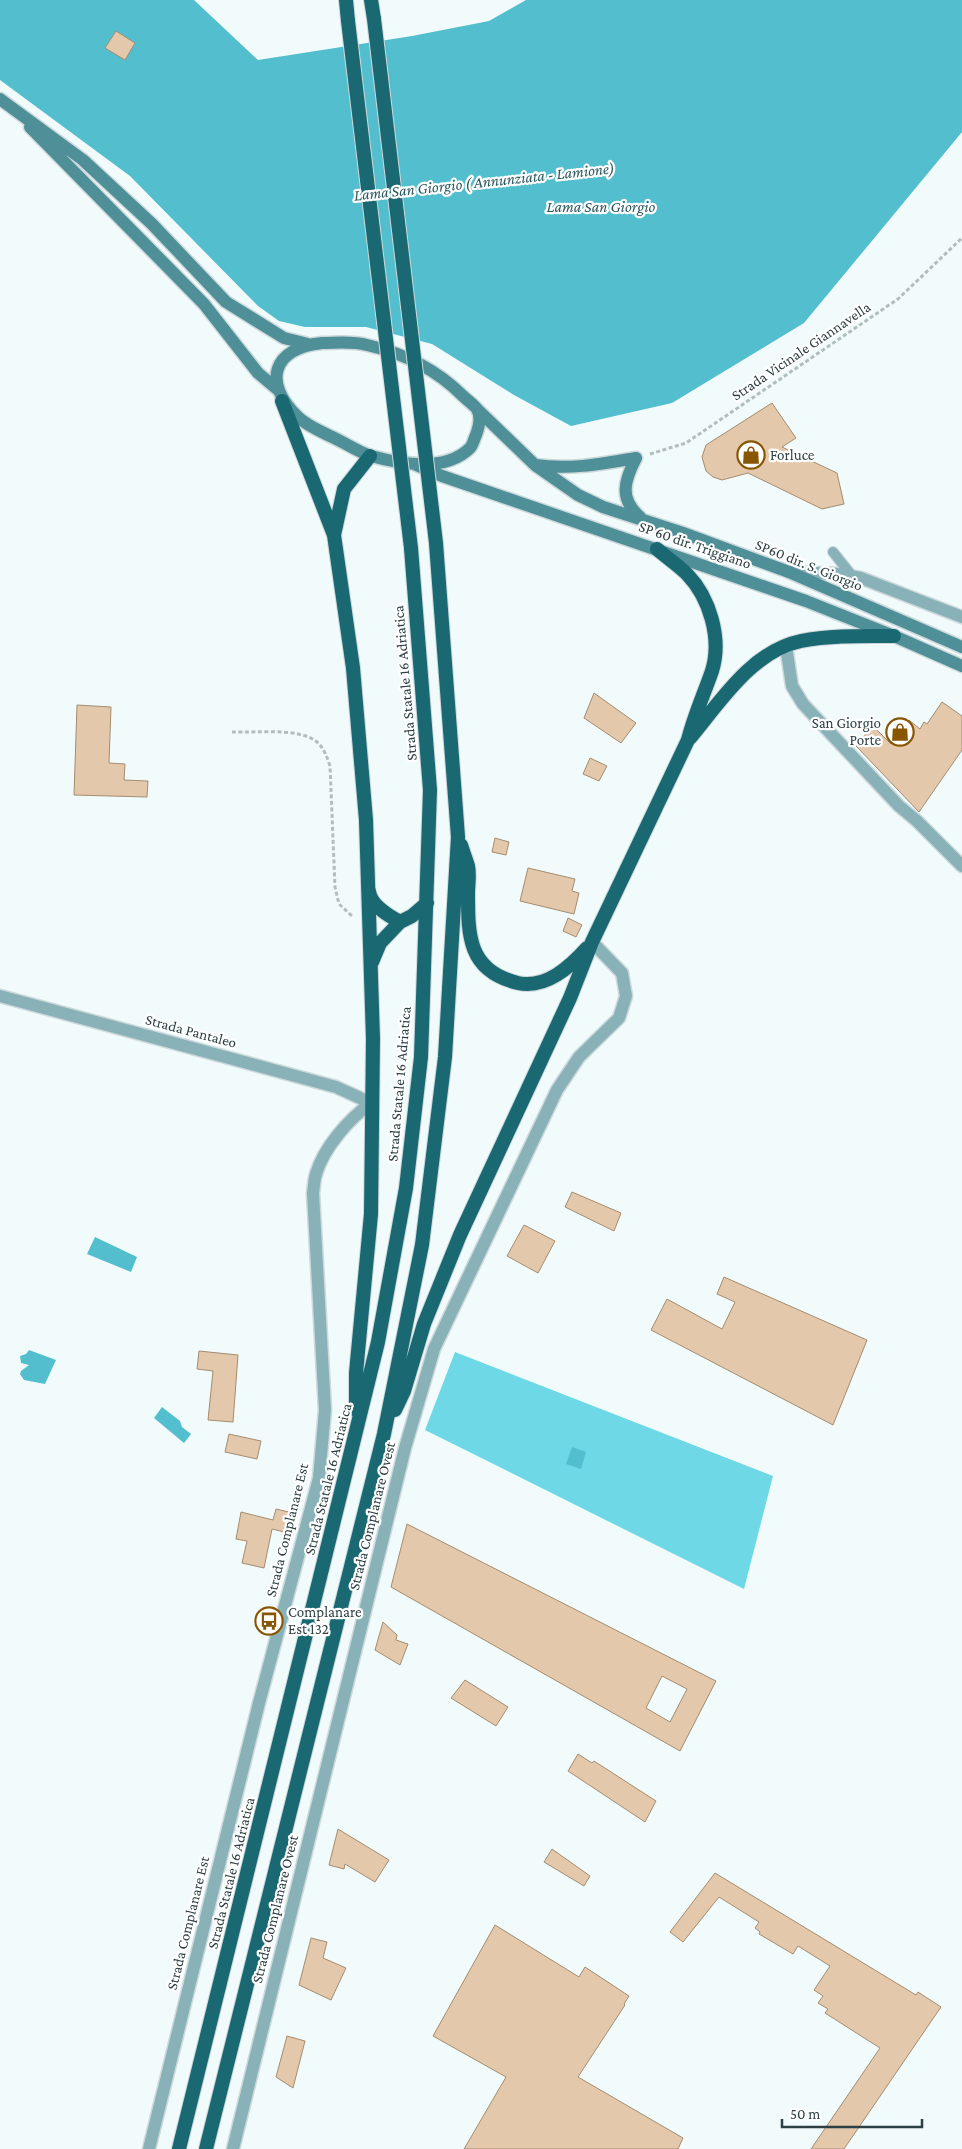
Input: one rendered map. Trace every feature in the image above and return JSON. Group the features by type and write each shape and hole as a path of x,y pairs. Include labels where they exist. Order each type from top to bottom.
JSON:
{"highway":[{"name":"Strada Statale 16 Adriatica","path":"180,2149 378,1342 406,1188 421,1057 430,790 411,548 346,0"},
{"path":"206,2149 384,1434 422,1244 445,1057 458,837 436,543 372,0"},
{"path":"280,395 334,535 353,668 366,811 373,1039 371,1214 356,1373 356,1431"},
{"path":"334,535 344,489 370,456"},
{"path":"384,1434 404,1391 424,1324 460,1235 570,998 592,942 688,740 694,715 712,669 716,639 710,616 701,594 687,574 657,549"},
{"path":"688,740 757,662 768,654 801,641 894,636"},
{"path":"458,837 468,868 468,931 474,951 487,969 504,980 525,984 546,980 563,972 592,942"},
{"path":"368,882 369,896 383,912 400,922"},
{"path":"370,969 380,943 400,922 412,916 427,903"}],"main road":[{"path":"5,102 83,160 152,224 226,302 284,338 308,344"},
{"path":"5,102 204,304 258,373 280,395 299,419 370,456 414,464 440,462 457,457 471,447 479,426 478,410"},
{"name":"SP60 dir. S. Giorgio","path":"308,344 350,342 367,345 396,354 433,370 455,388 535,465 578,495 603,507 642,519 789,572 962,647"},
{"path":"280,395 275,379 280,362 295,350 308,344"},
{"path":"535,465 559,468 586,467 636,458"},
{"path":"636,458 628,472 626,497 628,506 642,519"},
{"name":"SP 60 dir. Triggiano","path":"414,464 442,476 806,601 894,636 962,666"}],"street":[{"path":"789,572 853,576 896,590 962,616"},
{"path":"786,646 792,686 803,704 899,806 917,821 962,866"},
{"name":"Strada Complanare Ovest","path":"233,2149 405,1448 434,1349 556,1090 579,1057 619,1018 626,996 622,973 592,942"},
{"name":"Strada Pantaleo","path":"0,996 336,1087 371,1103"},
{"name":"Strada Complanare Est","path":"149,2149 259,1703 319,1478 325,1410 313,1193 316,1174 321,1160 337,1138 360,1111 371,1103"}],"lane":[{"path":"833,552 853,576"}],"path":[{"name":"Strada Vicinale Giannavella","path":"636,458 686,443 898,299 962,238"},
{"path":"232,732 294,733 308,736 319,743 330,766 335,887 339,904 352,913 354,922"}],"shaded area":[{"path":"455,1352 773,1476 744,1589 425,1430"}],"water":[{"name":"Lama San Giorgio","path":"0,0 194,0 258,60 412,36 489,21 526,0 962,0 962,132 804,323 672,403 571,426 514,395 432,344 366,327 305,327 279,321 258,306 130,176 0,80"},
{"path":"95,1237 137,1257 131,1272 87,1254"},
{"path":"29,1350 56,1360 45,1384 24,1380 20,1374 29,1365 21,1363 20,1356 26,1354"},
{"path":"162,1407 180,1421 182,1427 191,1434 184,1443 154,1418"},
{"path":"572,1447 586,1452 581,1469 566,1464"}],"building":[{"path":"116,31 135,43 125,60 105,48"},
{"name":"Forluce","path":"772,403 796,438 782,447 837,473 844,504 822,509 748,473 722,480 713,477 706,471 702,457 706,445"},
{"path":"594,693 636,723 621,743 584,718"},
{"path":"942,702 962,716 962,750 919,812 856,746 873,726 891,744 909,720 920,729 924,722 927,724"},
{"path":"77,705 111,707 109,763 125,764 124,780 148,781 147,797 74,795"},
{"path":"590,758 607,766 599,781 583,774"},
{"path":"495,838 509,842 506,855 492,852"},
{"path":"528,868 575,879 572,891 579,893 574,914 520,901"},
{"path":"568,918 582,925 576,937 563,931"},
{"path":"572,1192 621,1213 614,1231 565,1207"},
{"path":"524,1225 555,1241 538,1273 507,1256"},
{"path":"724,1277 867,1340 833,1425 651,1330 667,1299 722,1329 735,1302 717,1294"},
{"path":"199,1351 238,1355 233,1422 208,1420 213,1371 197,1369"},
{"path":"229,1434 261,1441 257,1459 225,1452"},
{"path":"276,1509 297,1514 292,1534 272,1529 264,1568 242,1563 247,1541 236,1539 241,1512 273,1520"},
{"path":"407,1524 716,1681 680,1751 391,1587","holes":["662,1676 687,1689 670,1722 646,1708"]},
{"path":"383,1622 397,1635 396,1640 408,1644 400,1665 375,1650"},
{"path":"465,1680 508,1707 496,1726 451,1698"},
{"path":"578,1754 592,1763 594,1761 656,1801 645,1822 568,1771"},
{"path":"338,1829 389,1860 375,1882 345,1864 344,1869 329,1865"},
{"path":"552,1849 590,1876 584,1886 544,1862"},
{"path":"715,1873 916,1995 918,1992 941,2007 844,2149 811,2149 880,2048 825,2013 828,2009 818,2003 823,1996 814,1990 830,1966 798,1946 793,1954 759,1934 760,1932 755,1928 759,1922 719,1897 683,1942 670,1932"},
{"path":"495,1925 579,1977 585,1967 629,1996 578,2077 683,2138 678,2149 464,2149 506,2077 433,2036"},
{"path":"311,1938 327,1942 323,1958 346,1968 331,2000 299,1985"},
{"path":"287,2036 305,2041 293,2088 276,2077"}],"place":[{"name":"Forluce","path":"751,455"},
{"name":"San Giorgio Porte","path":"900,732"},
{"name":"Complanare Est 132","path":"269,1621"}],"water label":[{"name":"Lama San Giorgio ( Annunziata - Lamione)","path":"484,181"}]}
